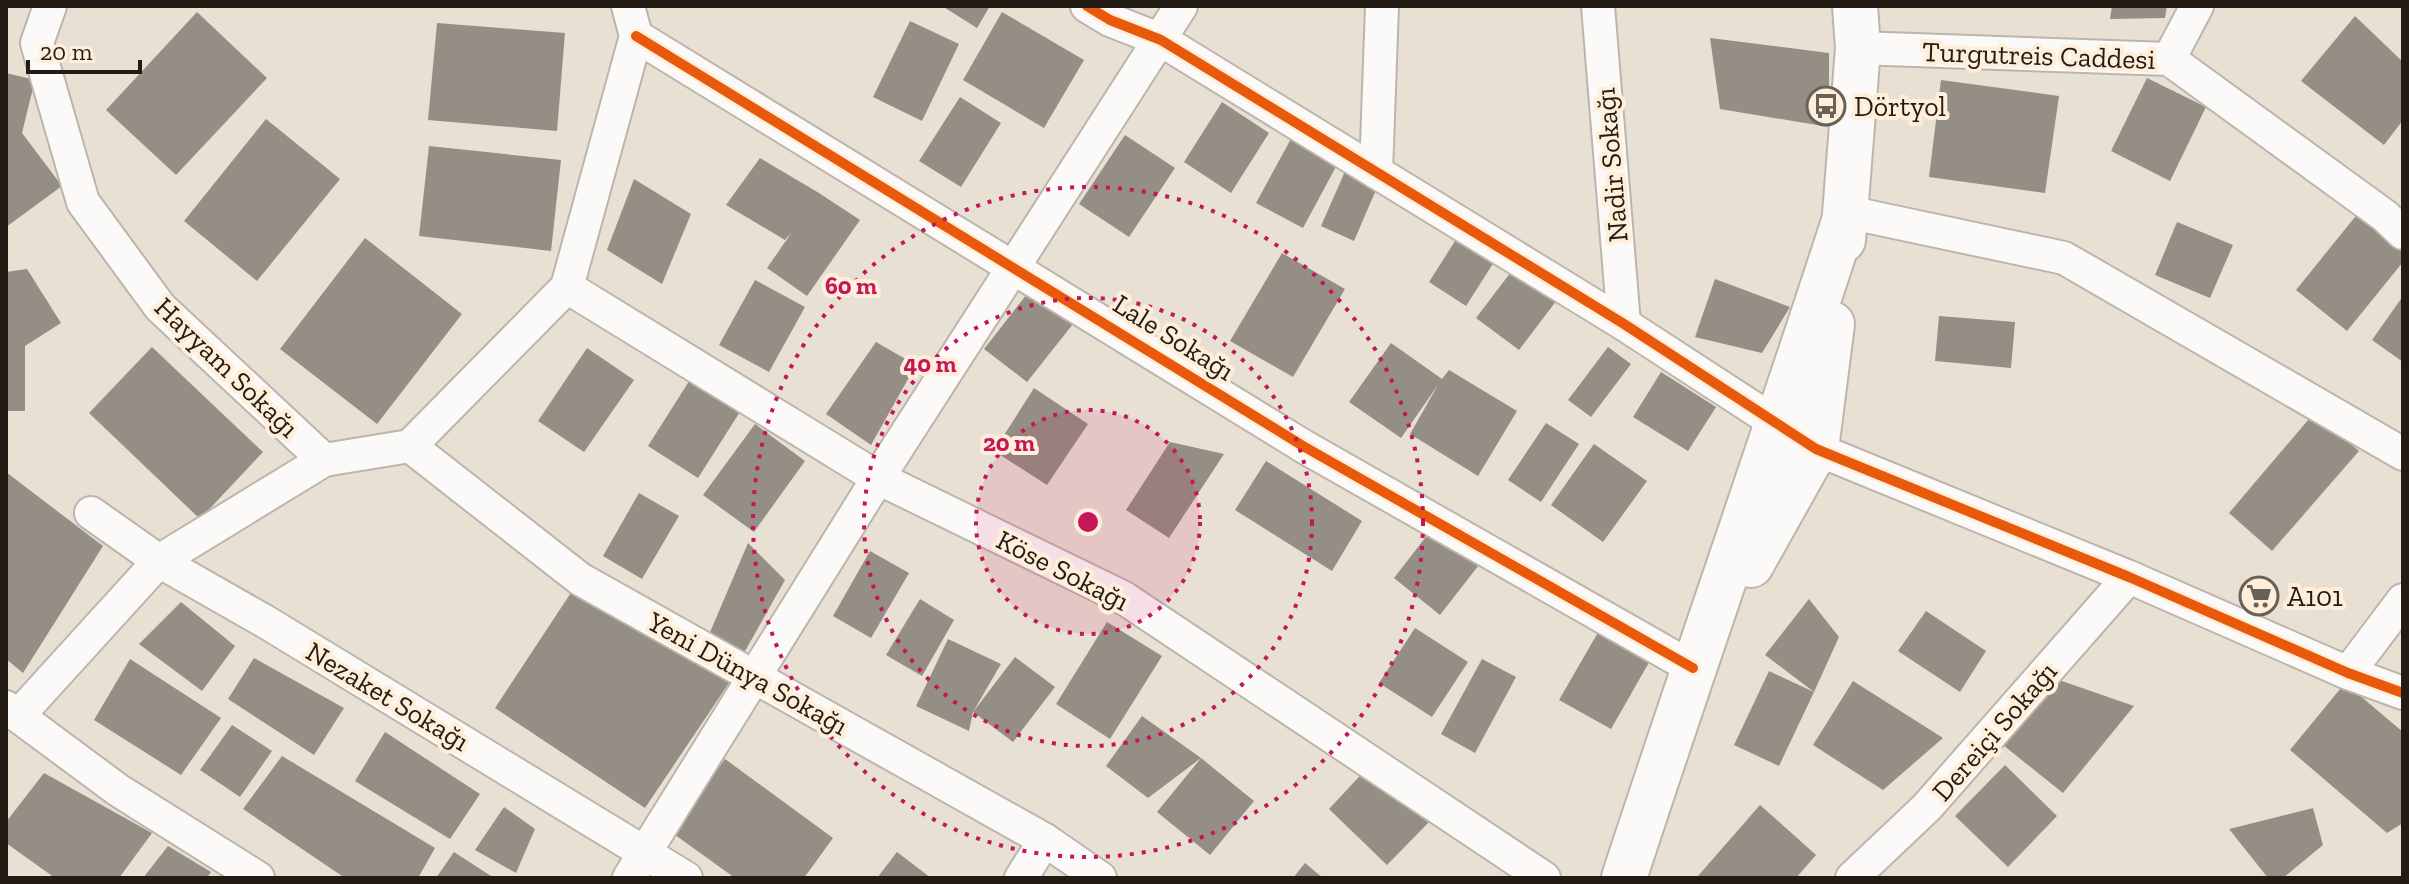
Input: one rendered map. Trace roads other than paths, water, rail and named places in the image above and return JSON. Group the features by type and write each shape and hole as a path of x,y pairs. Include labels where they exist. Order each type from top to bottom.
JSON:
{"street":[{"name":"Hayyam Sokağı","path":"50,6 37,43 83,202 160,307 324,460"},
{"path":"1087,6 1110,20 1161,40 1624,324 1816,449 2129,577 2348,673 2403,693"},
{"path":"637,865 878,478 1181,6"},
{"path":"1376,172 1382,6"},
{"name":"Nadir Sokağı","path":"1598,6 1624,324"},
{"path":"2169,59 2197,6"},
{"path":"258,878 118,790 12,711 159,561 324,460 410,446 567,287 632,21"},
{"name":"Lale Sokağı","path":"632,21 1014,266 1303,446 1693,668"},
{"path":"1693,668 1816,449 1847,212 1856,27"},
{"name":"Turgutreis Caddesi","path":"1856,27 2169,59 2397,215"},
{"path":"1624,878 1847,212"},
{"path":"1847,212 2064,258 2403,454"},
{"name":"Köse Sokağı","path":"567,287 878,478 1124,598 1544,878"},
{"name":"Yeni Dünya Sokağı","path":"410,446 580,579 1045,840 1100,878"},
{"name":"Nezaket Sokağı","path":"91,513 159,561 266,622 637,865 686,878"},
{"name":"Dereiçi Sokağı","path":"1852,878 1927,807 2129,577"},
{"path":"2348,673 2403,600"},
{"path":"1021,878 1045,840"}],"place":[{"name":"Dörtyol","path":"1826,106"},
{"name":"A101","path":"2259,596"}]}
